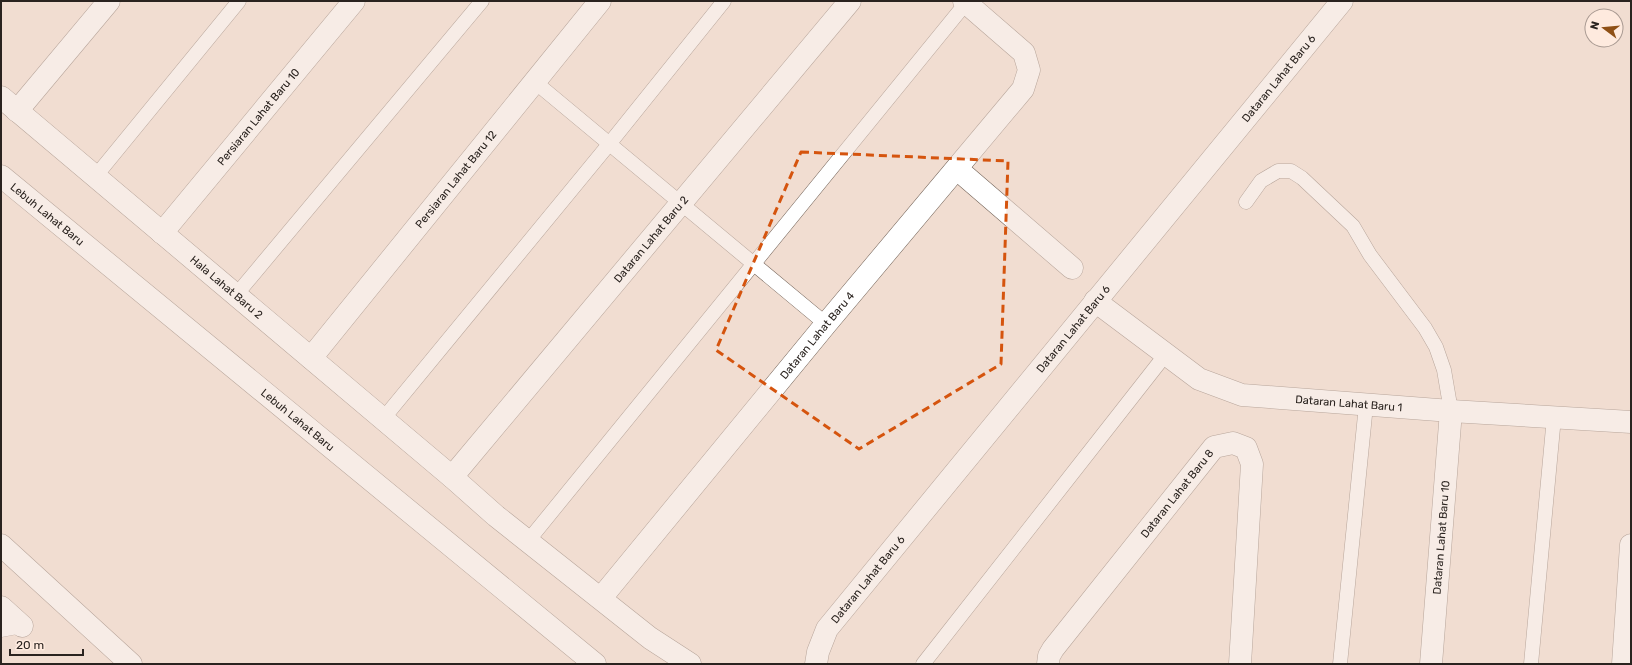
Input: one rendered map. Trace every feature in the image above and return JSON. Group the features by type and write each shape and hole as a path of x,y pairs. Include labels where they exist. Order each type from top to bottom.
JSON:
{"street":[{"path":"9,104 109,1"},
{"name":"Persiaran Lahat Baru 10","path":"162,233 354,1"},
{"name":"Persiaran Lahat Baru 12","path":"311,358 599,1"},
{"name":"Dataran Lahat Baru 2","path":"452,477 850,1"},
{"name":"Dataran Lahat Baru 6","path":"816,664 818,652 827,629 1342,1"},
{"name":"Dataran Lahat Baru 4","path":"601,598 826,324 1023,89 1029,70 1024,52 965,2"},
{"name":"Hala Lahat Baru 2","path":"9,104 452,477 496,516 650,638 690,664"},
{"path":"957,169 1072,268"},
{"name":"Lebuh Lahat Baru","path":"1,176 595,664"},
{"name":"Dataran Lahat Baru 1","path":"1095,301 1199,379 1242,395 1451,411 1631,422"},
{"name":"Dataran Lahat Baru 10","path":"1431,664 1451,411"},
{"name":"Dataran Lahat Baru 8","path":"1048,664 1049,656 1053,649 1214,447 1233,443 1246,448 1252,464 1240,664"},
{"path":"1,545 131,664"},
{"path":"1623,664 1631,545"},
{"path":"1,607 22,626"}],"lane":[{"path":"95,176 239,1"},
{"path":"236,295 482,1"},
{"path":"383,419 610,143 724,1"},
{"path":"528,541 965,2"},
{"path":"535,82 826,324"},
{"path":"1246,202 1261,181 1278,171 1291,171 1302,178 1353,226 1370,255 1426,328 1436,347 1444,370 1451,411"},
{"path":"923,664 1166,354"},
{"path":"1340,664 1366,405"},
{"path":"1532,664 1554,417"},
{"path":"1,630 22,626"}],"highlighted area":[{"path":"801,152 1008,161 1001,364 859,449 716,350"}]}
